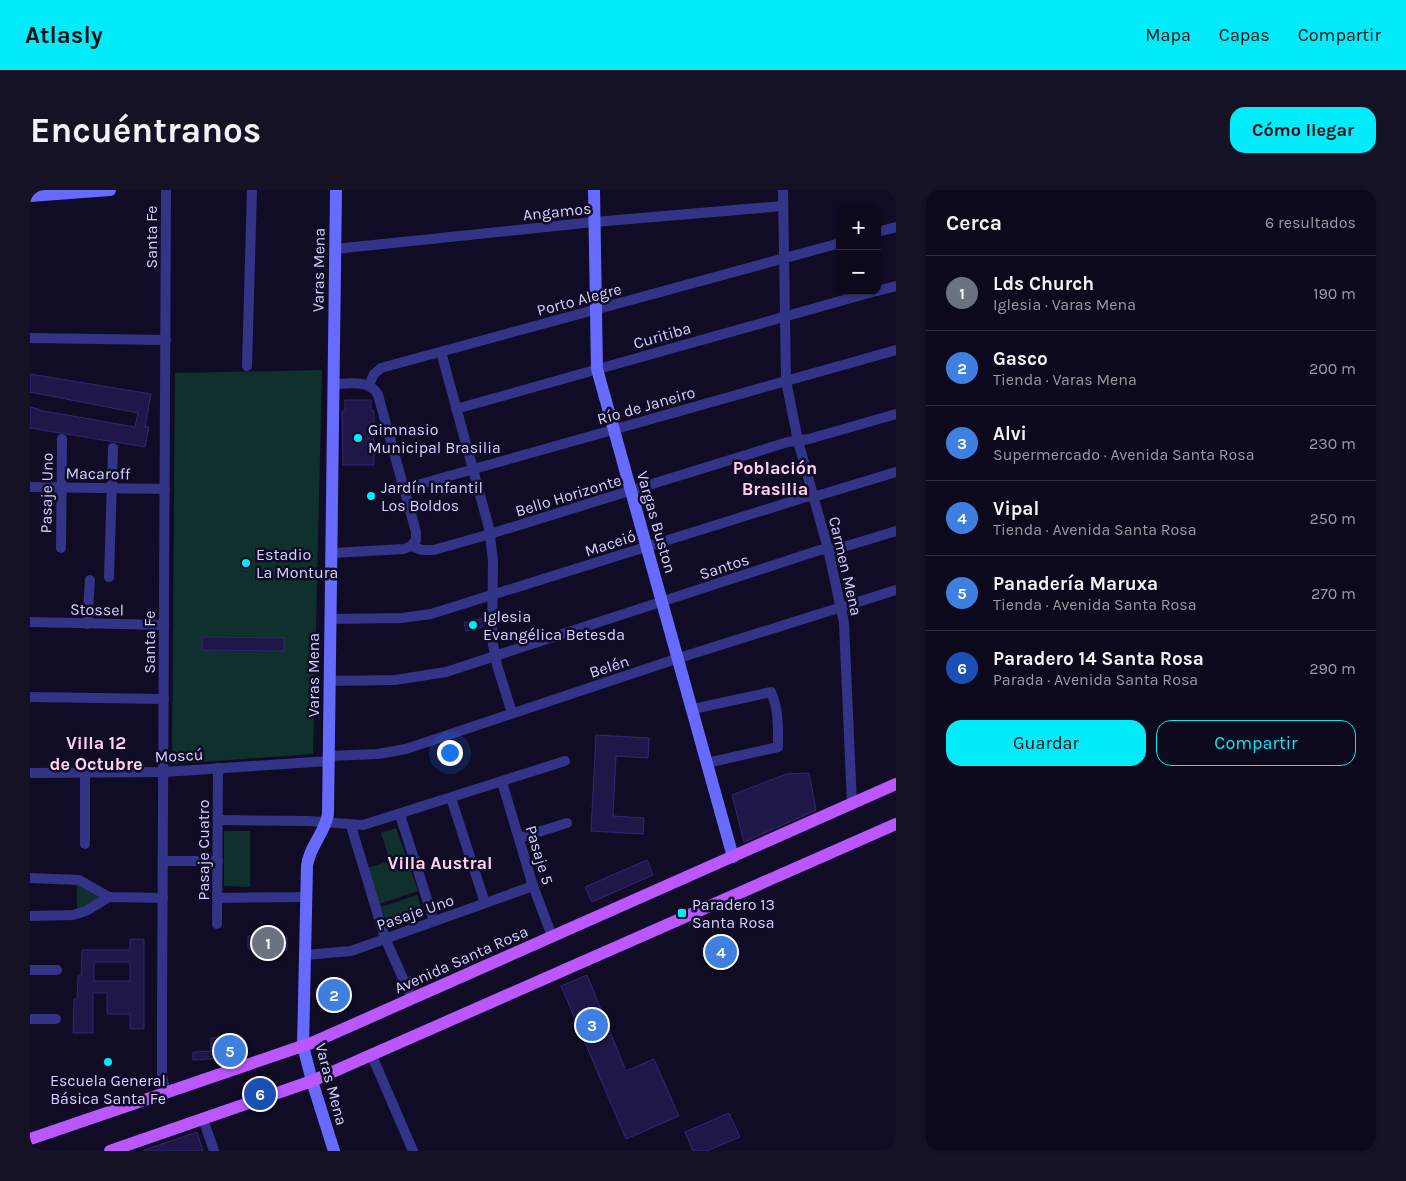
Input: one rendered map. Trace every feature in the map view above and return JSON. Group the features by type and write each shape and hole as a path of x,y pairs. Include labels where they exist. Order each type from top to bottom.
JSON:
{"main road":[{"name":"Avenida Santa Rosa","path":"30,1139 303,1046 896,784"},
{"path":"110,1151 312,1081 896,824"}],"street":[{"path":"30,196 110,190"},
{"name":"Santa Fe","path":"166,190 162,1075 166,1094"},
{"path":"247,366 252,190"},
{"name":"Varas Mena","path":"334,1151 303,1046 308,857 326,822 329,758 336,190"},
{"name":"Vargas Buston","path":"594,190 597,369 664,602 733,857"},
{"name":"Carmen Mena","path":"783,190 786,381 798,441 842,608 846,642 852,804"},
{"name":"Angamos","path":"335,249 594,222 783,206"},
{"path":"881,231 896,227"},
{"name":"Porto Alegre","path":"369,385 378,370 836,244"},
{"name":"Curitiba","path":"881,290 896,286"},
{"name":"Curitiba","path":"456,408 862,295"},
{"path":"30,338 166,340"},
{"name":"Río de Janeiro","path":"403,489 896,350"},
{"path":"441,352 490,534 493,561 492,596 495,657 512,713"},
{"path":"334,384 369,385 378,395 416,532 416,540 411,546"},
{"name":"Bello Horizonte","path":"332,553 404,549 411,546 422,550 434,550 798,441 896,414"},
{"name":"Pasaje Uno","path":"61,548 62,439"},
{"path":"110,577 113,448"},
{"name":"Maceió","path":"330,620 415,617 492,596 896,472"},
{"name":"Macaroff","path":"30,487 165,489"},
{"name":"Santos","path":"330,681 395,680 419,678 446,672 820,550 837,549 896,531"},
{"path":"87,624 90,580"},
{"name":"Belén","path":"329,758 378,754 399,750 679,658 896,590"},
{"name":"Stossel","path":"30,622 164,625"},
{"path":"693,709 771,692 778,722 778,747 707,763"},
{"path":"30,697 164,699"},
{"name":"Moscú","path":"30,773 218,772 329,758"},
{"path":"218,820 308,821 351,826 371,824 564,761"},
{"name":"Pasaje Cuatro","path":"217,924 218,772"},
{"path":"85,773 85,844"},
{"name":"Pasaje 5","path":"502,782 533,886 552,936"},
{"path":"451,798 485,903"},
{"path":"400,815 434,921"},
{"path":"519,838 568,823"},
{"path":"351,826 385,938 412,999"},
{"path":"163,861 218,862"},
{"path":"30,878 79,880 109,897 163,898"},
{"name":"Pasaje Uno","path":"305,955 345,952 533,886"},
{"path":"30,916 73,915 86,911 109,897"},
{"path":"217,898 306,898"},
{"path":"30,970 56,970"},
{"path":"30,1018 56,1019"},
{"path":"372,1056 413,1151"},
{"path":"203,1119 214,1151"}],"green space":[{"name":"Estadio La Montura","path":"322,370 313,754 172,764 175,373"},
{"path":"396,828 418,891 379,904 367,868 390,861 381,833"},
{"path":"224,831 250,831 250,887 224,886"},
{"path":"77,884 98,896 97,900 77,910"},
{"path":"417,895 424,914 388,927 381,907"}],"building":[{"path":"30,374 151,394 145,427 149,427 145,447 30,428 30,407 135,427 138,413 30,392"},
{"name":"Gimnasio Municipal Brasilia","path":"345,400 371,400 371,411 374,411 374,465 343,465 342,411 345,411"},
{"name":"Iglesia Evangélica Betesda","path":"481,619 483,627 466,631 464,623"},
{"path":"202,637 284,638 284,651 202,650"},
{"path":"596,735 649,738 648,758 616,756 613,816 644,818 643,834 591,831"},
{"path":"809,773 816,810 744,842 732,795 786,774"},
{"path":"647,860 653,875 592,902 585,887"},
{"path":"265,931 276,931 276,937 287,937 287,950 248,949 248,936 265,936"},
{"path":"731,936 740,954 710,968 702,949"},
{"path":"130,939 144,939 144,1029 130,1029 130,1014 107,1014 107,993 93,993 93,1033 73,1033 74,999 77,999 78,976 81,976 82,950 130,950","holes":["94,962 130,962 130,981 94,981"]},
{"path":"587,975 626,1071 654,1059 679,1116 626,1139 561,986"},
{"path":"324,985 327,991 323,993 340,985 346,997 328,1006 322,994 316,997 316,989"},
{"path":"237,1037 238,1057 193,1060 193,1052 211,1051 211,1038"},
{"path":"729,1113 740,1137 707,1151 693,1151 685,1132"},
{"path":"197,1132 203,1151 144,1151 144,1150"}],"place":[{"name":"Gimnasio Municipal Brasilia","path":"358,438"},
{"name":"Jardín Infantil Los Boldos","path":"371,496"},
{"name":"Estadio La Montura","path":"246,563"},
{"name":"Iglesia Evangélica Betesda","path":"473,625"},
{"name":"Paradero 13 Santa Rosa","path":"682,913"},
{"name":"Lds Church","path":"268,943"},
{"name":"Vipal","path":"721,952"},
{"name":"Gasco","path":"334,995"},
{"name":"Alvi","path":"592,1025"},
{"name":"Panadería Maruxa","path":"230,1051"},
{"name":"Escuela General Básica Santa Fe","path":"108,1062"},
{"name":"Paradero 14 Santa Rosa","path":"260,1094"}],"district":[{"name":"Población Brasilia","path":"775,478"},
{"name":"Villa 12 de Octubre","path":"96,753"},
{"name":"Villa Austral","path":"440,863"}]}
